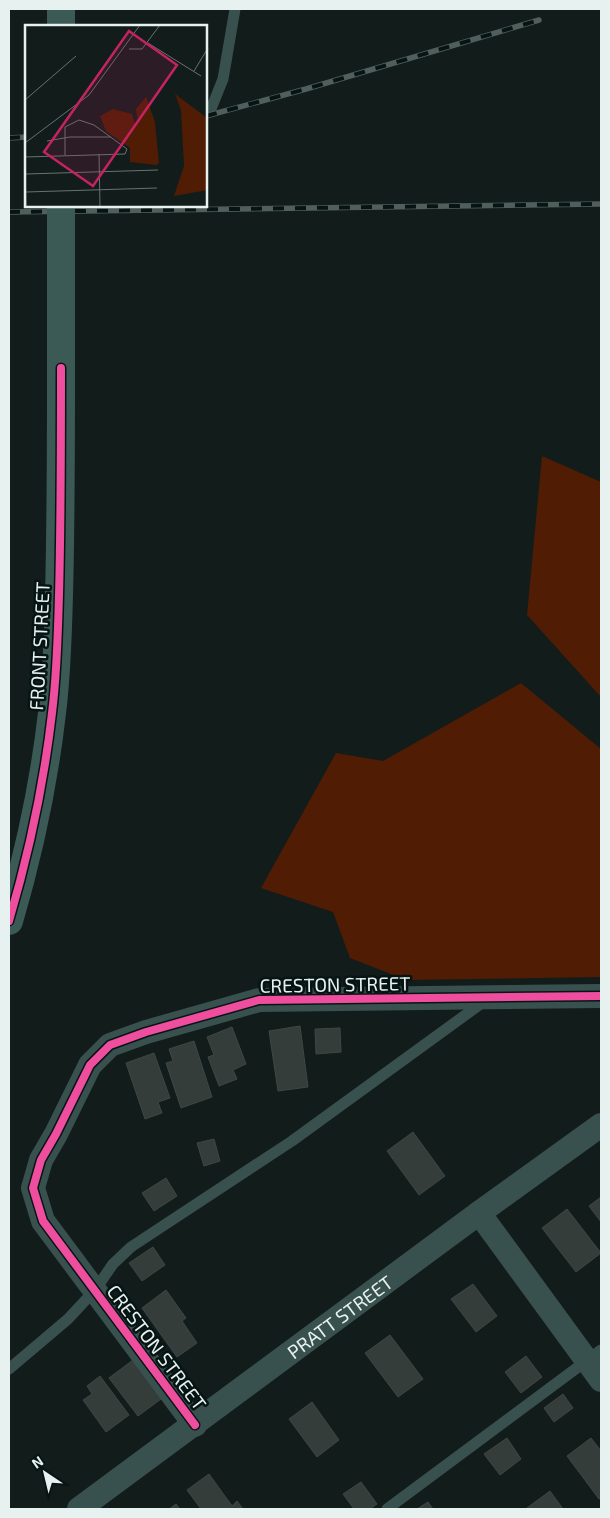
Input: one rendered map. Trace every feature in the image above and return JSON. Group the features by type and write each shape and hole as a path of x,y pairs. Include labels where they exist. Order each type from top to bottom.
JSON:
{"street":[{"path":"61,9 61,25"},
{"name":"FRONT STREET","path":"9,921 32,836 43,780 52,712 57,645 61,524 61,208"},
{"name":"CRESTON STREET","path":"195,1425 43,1221 32,1188 41,1160 90,1065 110,1045 146,1032 259,1000 601,996"},
{"name":"PRATT STREET","path":"80,1509 479,1213 601,1125"},
{"path":"479,1213 594,1355 601,1380"}],"lane":[{"path":"208,110 223,80 235,9"},
{"path":"9,1369 68,1319 95,1290 113,1264 131,1246 292,1141 490,997"},
{"path":"386,1509 594,1355"}],"shaded area":[{"path":"542,456 601,482 601,697 527,615"},
{"path":"521,683 601,749 601,977 406,980 350,958 333,912 261,888 336,753 383,761"}],"building":[{"path":"300,1026 308,1087 278,1091 269,1031"},
{"path":"232,1027 246,1064 233,1070 237,1079 219,1086 208,1057 214,1055 207,1037"},
{"path":"340,1028 341,1052 316,1054 315,1029"},
{"path":"194,1041 212,1097 181,1108 166,1063 173,1061 169,1049"},
{"path":"154,1053 170,1098 158,1102 162,1113 145,1119 126,1063"},
{"path":"413,1132 445,1176 419,1195 387,1151"},
{"path":"214,1139 220,1161 204,1166 197,1143"},
{"path":"166,1178 177,1196 154,1211 142,1193"},
{"path":"601,1197 601,1222 589,1206"},
{"path":"567,1209 601,1253 576,1272 542,1228"},
{"path":"153,1247 165,1265 142,1281 129,1263"},
{"path":"473,1284 497,1316 476,1332 451,1299"},
{"path":"166,1290 186,1318 182,1321 197,1343 177,1357 142,1308"},
{"path":"390,1335 423,1379 398,1397 365,1353"},
{"path":"526,1356 542,1377 521,1393 505,1372"},
{"path":"133,1360 161,1399 138,1416 109,1378"},
{"path":"100,1376 129,1415 106,1432 83,1400 92,1394 87,1386"},
{"path":"563,1394 573,1408 554,1422 544,1408"},
{"path":"312,1402 339,1440 317,1457 289,1419"},
{"path":"507,1438 521,1459 500,1475 484,1454"},
{"path":"591,1438 601,1451 601,1498 599,1499 567,1456"},
{"path":"209,1474 232,1506 237,1501 243,1509 201,1509 187,1490"},
{"path":"361,1482 377,1504 370,1509 354,1509 343,1494"},
{"path":"550,1491 563,1509 527,1508"},
{"path":"428,1502 433,1509 417,1509"},
{"path":"176,1504 180,1509 169,1509"}],"railway":[{"path":"208,115 306,89 539,20"},
{"path":"9,138 25,137"},
{"path":"9,212 601,204"}],"cycle path":[{"path":"9,921 35,818 45,765 54,698 60,567 61,368"},
{"path":"195,1425 43,1221 33,1188 41,1160 90,1065 110,1045 146,1032 259,1000 601,996"}]}
